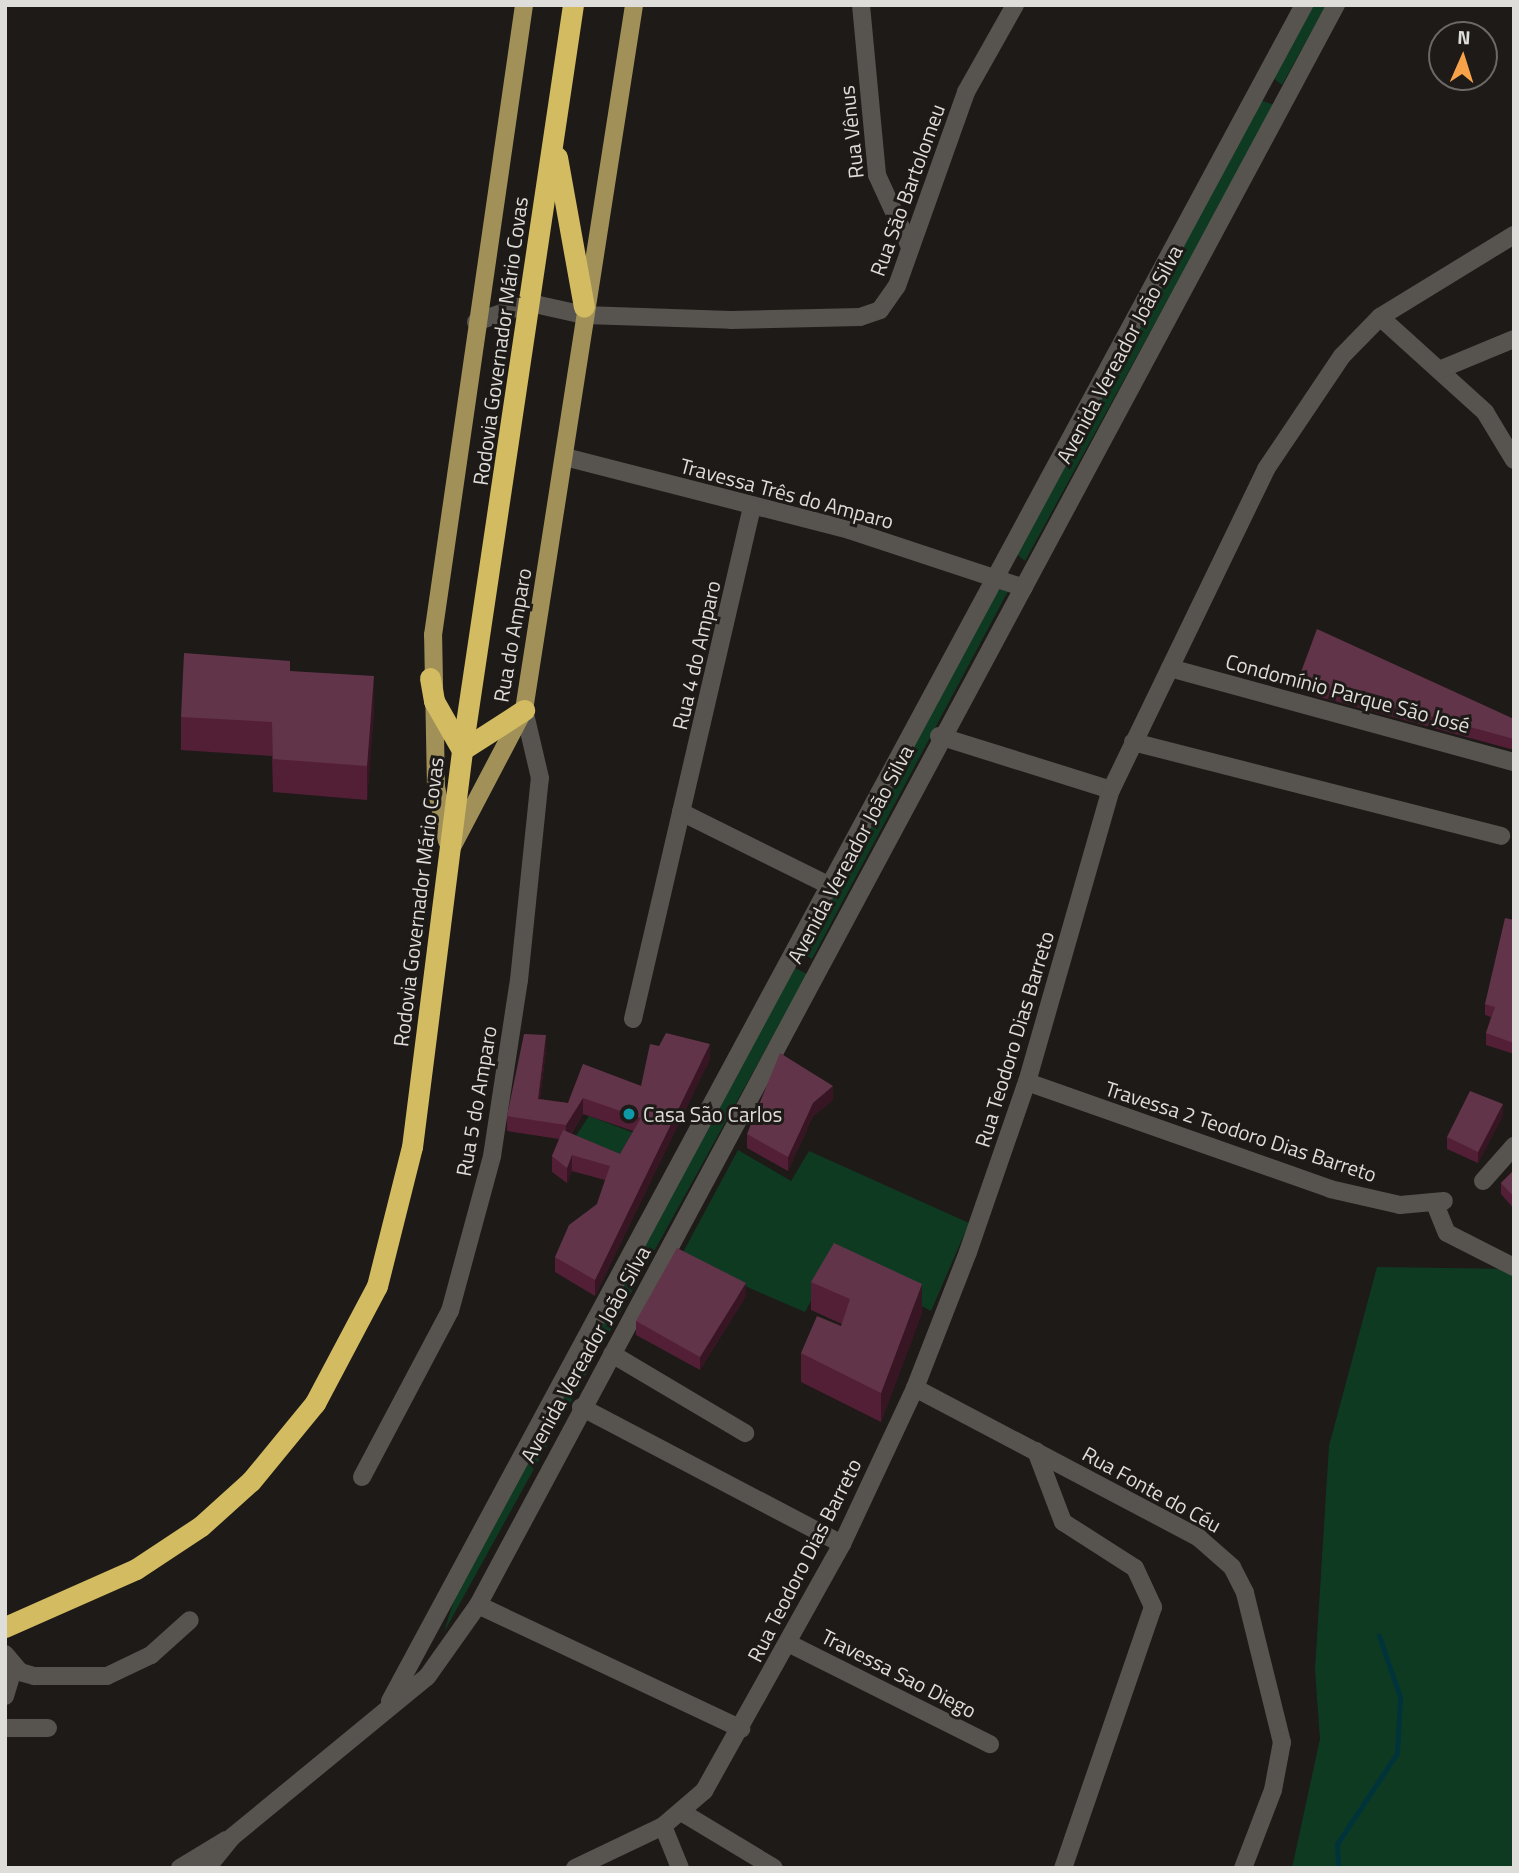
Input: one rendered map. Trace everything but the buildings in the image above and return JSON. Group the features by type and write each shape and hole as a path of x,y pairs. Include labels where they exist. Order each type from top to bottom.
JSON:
{"highway":[{"name":"Rodovia Governador Mário Covas","path":"5,1627 97,1590 201,1526 274,1459 341,1359 377,1286 404,1183 462,750 573,5"},
{"path":"554,132 584,311"},
{"path":"430,678 434,701 462,750 524,710"}],"main road":[{"path":"449,852 436,787 430,678 476,322 524,5"},
{"name":"Rua do Amparo","path":"449,852 524,710 565,457 584,311 634,5"}],"street":[{"name":"Rua Vênus","path":"861,5 877,175 910,247"},
{"name":"Rua São Bartolomeu","path":"530,303 584,311 731,320 869,315 888,302 966,92 1015,5"},
{"name":"Avenida Vereador João Silva","path":"387,1707 1304,5"},
{"name":"Avenida Vereador João Silva","path":"180,1868 232,1837 387,1707 427,1677 478,1605 935,743 1024,588 1282,100 1336,5"},
{"path":"1260,88 1282,100"},
{"name":"Rua Teodoro Dias Barreto","path":"575,1868 663,1826 683,1813 741,1729 842,1544 915,1388 1027,1082 1111,790 1266,469 1342,356 1380,317 1514,235"},
{"path":"476,322 530,303"},
{"path":"1380,317 1485,412 1514,460"},
{"path":"1439,370 1514,339"},
{"name":"Travessa Três do Amparo","path":"565,457 997,575 1024,588"},
{"name":"Rua 4 do Amparo","path":"633,1019 751,507"},
{"name":"Condomínio Parque São José","path":"1170,668 1514,762"},
{"name":"Rua 5 do Amparo","path":"362,1476 450,1311 492,1156 519,980 540,778 524,710"},
{"path":"909,738 1111,790"},
{"path":"1133,742 1501,836"},
{"path":"681,812 830,886"},
{"path":"797,948 820,958"},
{"name":"Travessa 2 Teodoro Dias Barreto","path":"1027,1082 1330,1189 1400,1205 1440,1202 1447,1233 1514,1267"},
{"path":"1483,1181 1511,1154"},
{"path":"612,1354 745,1433"},
{"name":"Rua Fonte do Céu","path":"915,1388 1199,1538 1232,1567 1245,1593 1282,1742 1273,1790 1243,1868"},
{"path":"581,1407 842,1544"},
{"path":"1036,1451 1063,1522 1135,1569 1153,1607 1063,1868"},
{"path":"478,1605 741,1729"},
{"path":"5,1696 9,1660 34,1676 107,1676 151,1655 190,1620"},
{"name":"Travessa Sao Diego","path":"788,1643 990,1744"},
{"path":"5,1728 48,1728"},
{"path":"683,1813 774,1868"},
{"path":"663,1826 680,1868"},
{"name":"Avenida Vereador João Silva","path":"207,1868 232,1837"}],"green space":[{"path":"1305,5 1326,5 1282,85 1268,74"},
{"path":"1255,98 1274,105 1025,561 1012,550"},
{"path":"1001,568 1015,578 812,959 795,948"},
{"path":"787,964 807,974 444,1632 455,1597"},
{"path":"589,1116 634,1133 619,1157 572,1142"},
{"path":"738,1150 791,1181 809,1151 969,1223 931,1311 834,1258 805,1312 680,1258"},
{"path":"1377,1267 1514,1269 1514,1868 1292,1868 1320,1739 1315,1670 1329,1446"}],"waterway":[{"path":"1338,1868 1337,1844 1397,1753 1400,1697 1379,1636"}],"place":[{"name":"Casa São Carlos","path":"629,1114"}]}
